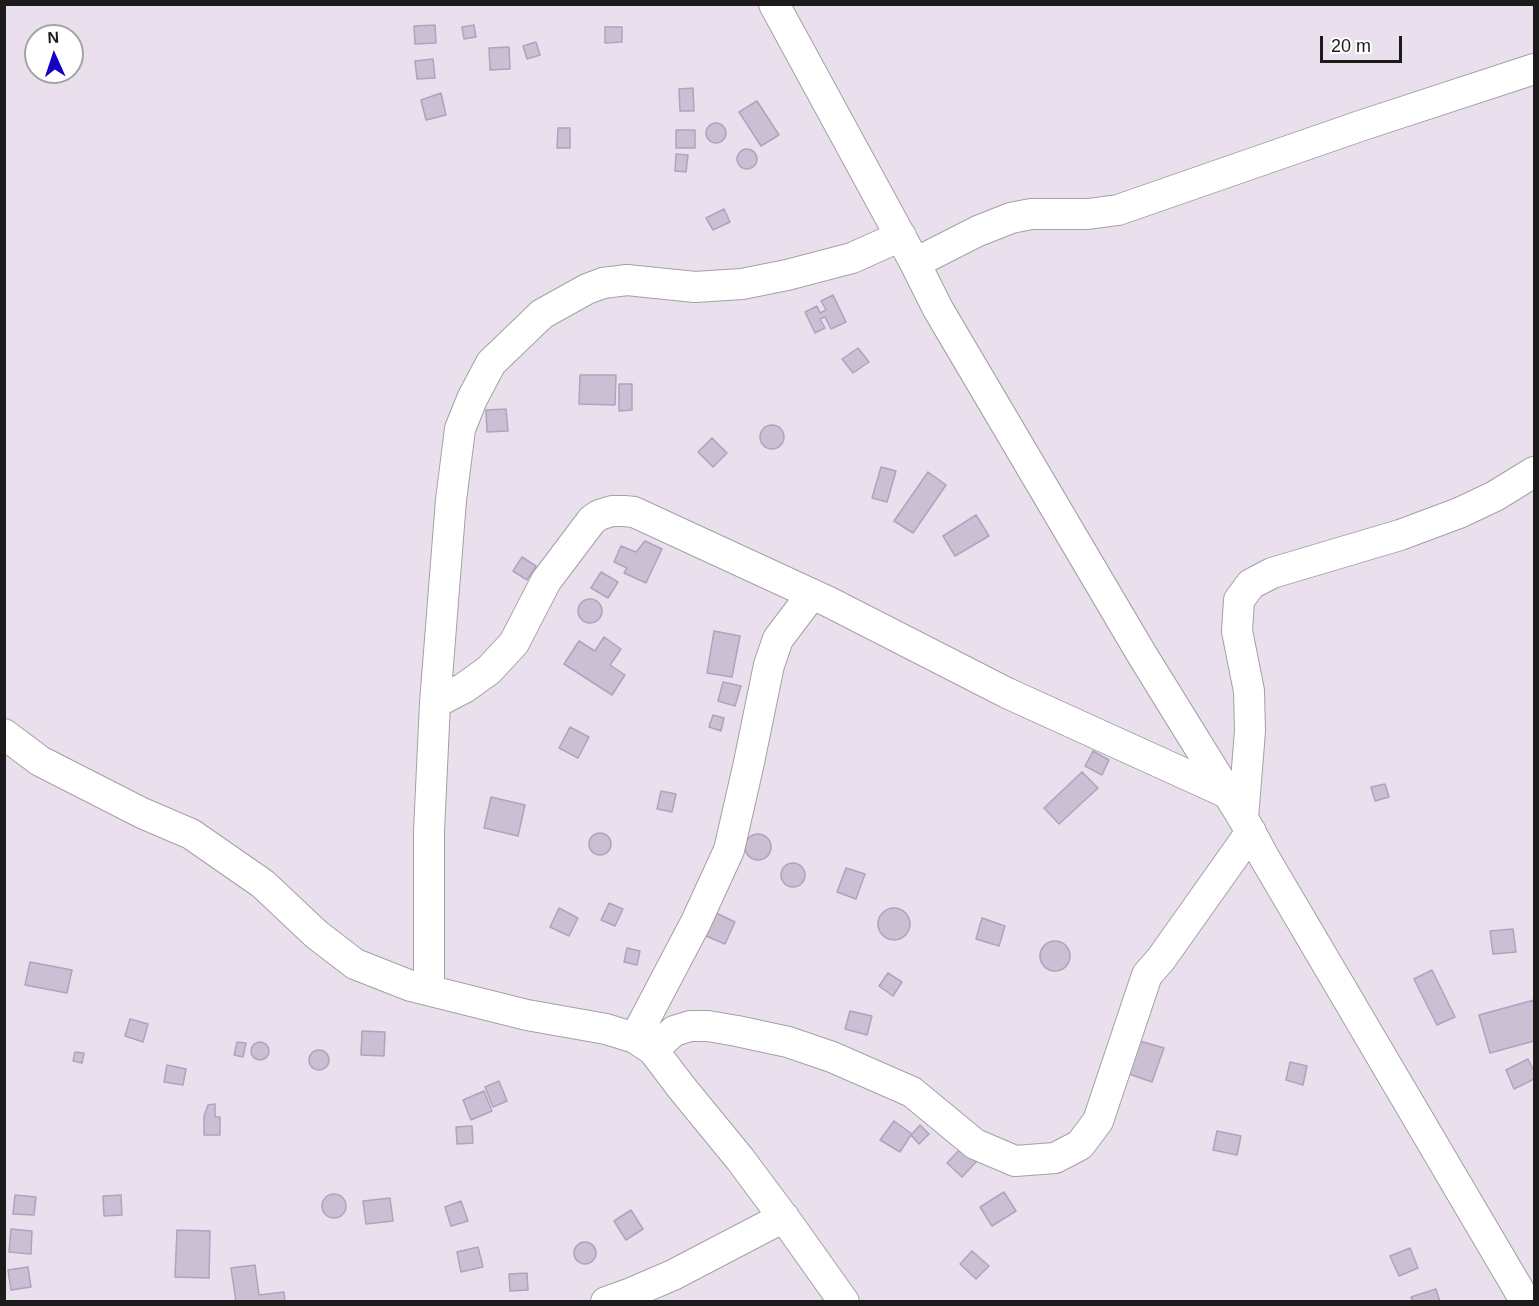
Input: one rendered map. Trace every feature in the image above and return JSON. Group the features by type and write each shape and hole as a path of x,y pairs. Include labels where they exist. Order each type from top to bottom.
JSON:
{"street":[{"path":"774,4 901,236 938,309 1141,652 1247,825 1526,1302"},
{"path":"915,263 978,231 1011,218 1031,214 1088,214 1118,210 1360,126 1534,69"},
{"path":"429,990 429,831 435,703 452,500 460,429 472,399 491,363 542,314 587,289 603,283 627,280 695,287 742,284 852,258 901,236"},
{"path":"644,1044 690,1026 736,1030 788,1042 832,1057 912,1092 975,1144 1015,1161 1055,1158 1080,1145 1098,1121 1147,975 1161,959 1247,825 1249,691 1237,632 1239,600 1251,584 1272,573 1400,535 1459,513 1495,496 1534,472"},
{"path":"435,703 464,688 489,670 513,643 546,581 592,520 612,511 634,512 812,594 1007,693 1227,793"},
{"path":"644,1044 729,850 769,665 778,639 812,594"},
{"path":"4,734 18,754 40,761 133,808 191,834 263,884 316,934 355,964 411,986 526,1015 606,1029 644,1044 740,1159 844,1302"},
{"path":"606,1302 673,1275 783,1217"}],"building":[{"path":"435,25 436,43 415,44 414,26"},
{"path":"474,25 476,37 464,39 462,27"},
{"path":"605,27 622,27 622,42 605,43"},
{"path":"536,42 540,55 527,59 523,46"},
{"path":"509,47 510,69 490,70 489,48"},
{"path":"433,59 435,78 417,79 415,61"},
{"path":"693,88 694,111 680,111 679,89"},
{"path":"441,93 446,115 426,120 421,100"},
{"path":"757,101 779,135 761,146 739,112"},
{"path":"716,123 723,126 726,133 723,140 716,143 709,140 706,133 709,126"},
{"path":"558,128 570,128 570,148 557,148"},
{"path":"676,130 695,130 695,148 676,148"},
{"path":"747,149 754,152 757,159 754,166 747,169 740,166 737,159 740,152"},
{"path":"676,154 688,155 686,172 675,171"},
{"path":"724,209 730,222 713,230 706,218"},
{"path":"833,295 846,322 831,329 825,317 820,319 825,328 815,333 805,312 817,306 820,313 826,310 821,301"},
{"path":"858,348 869,362 853,373 842,359"},
{"path":"580,375 616,375 615,405 579,404"},
{"path":"619,384 632,384 632,410 619,411"},
{"path":"506,409 508,431 487,432 486,410"},
{"path":"772,425 780,429 784,437 780,445 772,449 764,445 760,437 764,429"},
{"path":"712,438 727,453 713,467 698,452"},
{"path":"881,467 896,471 887,502 872,498"},
{"path":"928,472 946,485 913,533 894,521"},
{"path":"976,515 989,536 955,556 943,536"},
{"path":"645,541 662,549 646,583 624,573 627,568 614,562 621,546 636,552"},
{"path":"522,557 536,566 527,580 513,571"},
{"path":"601,572 618,582 608,598 591,588"},
{"path":"585,599 595,599 602,606 602,616 595,623 585,623 578,616 578,606"},
{"path":"714,631 740,636 732,677 707,673"},
{"path":"604,637 621,649 610,665 625,675 612,695 564,664 579,641 595,651"},
{"path":"723,682 741,686 735,706 718,701"},
{"path":"713,715 724,718 721,731 709,727"},
{"path":"570,727 589,737 578,758 559,748"},
{"path":"1093,751 1109,760 1102,775 1085,766"},
{"path":"1082,772 1098,788 1059,824 1044,808"},
{"path":"1385,784 1389,797 1375,801 1371,787"},
{"path":"661,791 676,794 672,812 657,809"},
{"path":"491,797 525,805 518,836 484,828"},
{"path":"600,833 608,836 611,844 608,852 600,855 592,852 589,844 592,836"},
{"path":"758,834 767,838 771,847 767,856 758,860 749,856 745,847 749,838"},
{"path":"793,863 802,866 805,875 802,884 793,887 784,884 781,875 784,866"},
{"path":"846,868 865,874 856,899 837,892"},
{"path":"609,903 623,909 615,926 601,920"},
{"path":"559,908 578,918 569,936 550,927"},
{"path":"894,908 906,912 910,924 906,936 894,940 882,936 878,924 882,912"},
{"path":"716,913 735,922 725,944 706,936"},
{"path":"982,918 1005,926 999,946 976,939"},
{"path":"1513,929 1516,952 1493,954 1490,931"},
{"path":"1055,941 1066,945 1070,956 1066,967 1055,971 1044,967 1040,956 1044,945"},
{"path":"627,948 640,951 637,965 624,962"},
{"path":"30,962 72,970 67,993 25,985"},
{"path":"1432,970 1455,1017 1437,1025 1414,979"},
{"path":"888,973 902,982 893,996 879,986"},
{"path":"1534,1000 1534,1041 1490,1053 1479,1015"},
{"path":"850,1011 872,1016 867,1035 845,1029"},
{"path":"130,1019 148,1024 143,1042 125,1036"},
{"path":"362,1031 385,1032 384,1056 361,1055"},
{"path":"1140,1041 1164,1048 1152,1082 1129,1074"},
{"path":"237,1042 246,1043 243,1057 234,1055"},
{"path":"260,1042 266,1045 269,1051 266,1057 260,1060 254,1057 251,1051 254,1045"},
{"path":"319,1050 326,1053 329,1060 326,1067 319,1070 312,1067 309,1060 312,1053"},
{"path":"75,1052 84,1053 82,1063 73,1061"},
{"path":"1528,1059 1534,1071 1534,1079 1514,1089 1506,1070"},
{"path":"1290,1062 1307,1066 1303,1085 1286,1080"},
{"path":"167,1065 186,1069 183,1085 164,1082"},
{"path":"499,1081 507,1101 493,1107 485,1087"},
{"path":"484,1091 492,1111 471,1120 463,1100"},
{"path":"215,1104 215,1117 220,1117 220,1135 204,1135 204,1116 208,1105"},
{"path":"894,1121 912,1134 920,1125 929,1134 919,1144 911,1135 900,1152 880,1140"},
{"path":"472,1126 473,1143 457,1144 456,1127"},
{"path":"1217,1131 1241,1136 1237,1155 1213,1150"},
{"path":"962,1147 977,1161 962,1177 947,1163"},
{"path":"1004,1192 1016,1211 992,1226 980,1207"},
{"path":"334,1194 343,1197 346,1206 343,1215 334,1218 325,1215 322,1206 325,1197"},
{"path":"15,1195 36,1197 34,1215 13,1214"},
{"path":"121,1195 122,1215 104,1216 103,1196"},
{"path":"390,1198 393,1221 366,1224 363,1201"},
{"path":"461,1201 468,1221 451,1226 445,1207"},
{"path":"631,1210 643,1229 626,1240 614,1221"},
{"path":"11,1229 32,1231 31,1254 9,1252"},
{"path":"177,1230 210,1231 209,1278 175,1277"},
{"path":"585,1242 593,1245 596,1253 593,1261 585,1264 577,1261 574,1253 577,1245"},
{"path":"478,1247 483,1267 461,1272 457,1252"},
{"path":"1410,1248 1418,1268 1399,1276 1390,1256"},
{"path":"972,1251 989,1266 976,1279 960,1264"},
{"path":"255,1265 259,1295 284,1292 285,1302 236,1302 231,1268"},
{"path":"28,1267 31,1287 11,1290 8,1270"},
{"path":"527,1273 528,1290 510,1291 509,1274"},
{"path":"1436,1289 1440,1302 1413,1302 1411,1297"}]}
